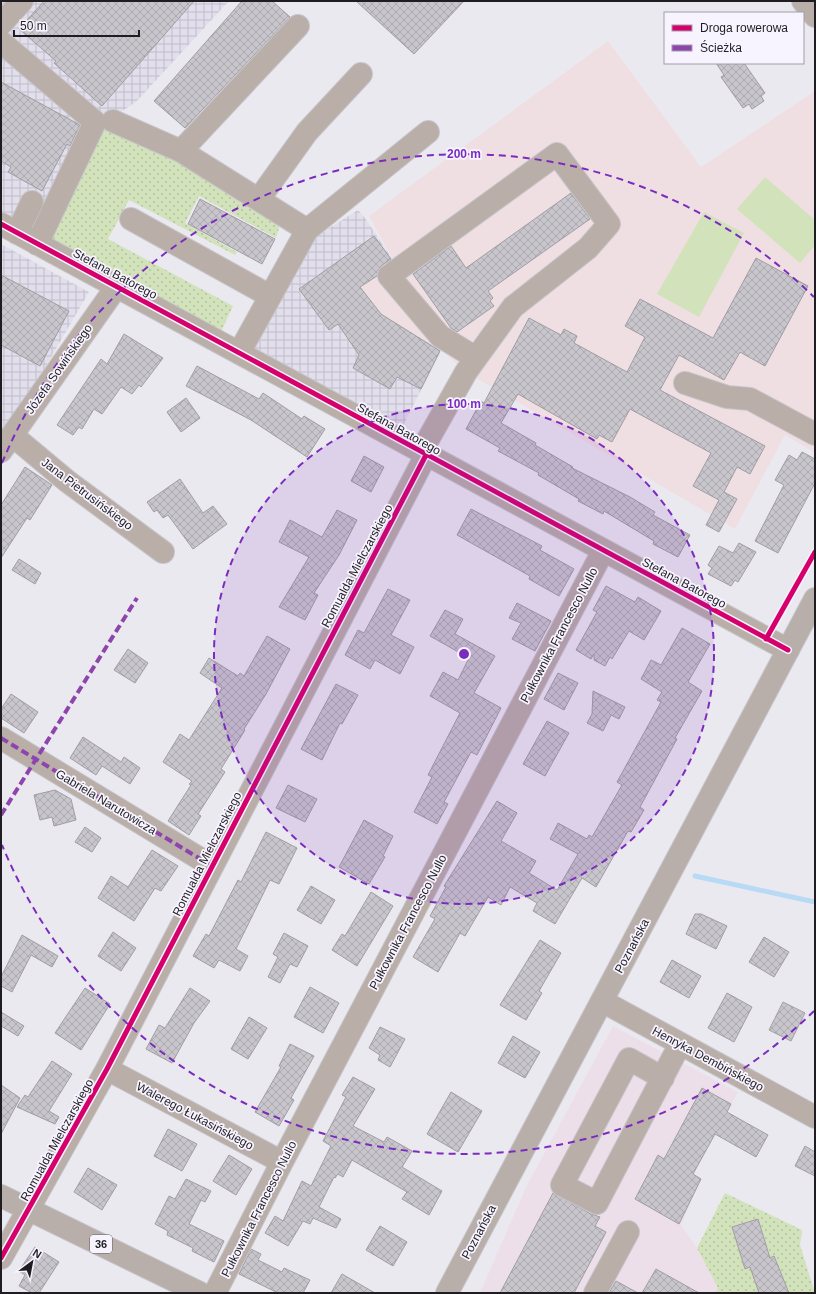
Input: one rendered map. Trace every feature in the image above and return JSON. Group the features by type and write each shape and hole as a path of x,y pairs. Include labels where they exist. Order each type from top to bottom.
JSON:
{"main road":[{"name":"Poznańska","path":"447,1293 815,599"},
{"name":"36","path":"1,1196 200,1293"}],"street":[{"path":"1,24 22,1"},
{"path":"182,151 298,26"},
{"path":"1,42 95,122 38,244"},
{"path":"259,199 307,132 361,74"},
{"path":"113,121 182,151 307,230"},
{"path":"239,353 307,230 428,132"},
{"name":"Romualda Mielczarskiego","path":"1,1258 30,1209 107,1069 466,372 513,307 588,248 609,224 557,154 389,276 440,336 476,358"},
{"path":"9,229 32,202"},
{"path":"131,219 270,296"},
{"name":"Stefana Batorego","path":"9,229 118,286 423,454 788,650"},
{"name":"Józefa Sowińskiego","path":"7,443 118,286"},
{"path":"685,383 727,397 750,399 815,434"},
{"name":"Jana Pietrusińskiego","path":"7,443 67,481 163,552"},
{"name":"Pułkownika Francesco Nullo","path":"215,1293 282,1162 603,551"},
{"name":"Gabriela Narutowicza","path":"1,738 212,866"},
{"name":"Henryka Dembińskiego","path":"602,1001 815,1117"},
{"path":"663,1078 629,1059 562,1185 597,1203 663,1078 680,1044"},
{"name":"Walerego Łukasińskiego","path":"107,1069 282,1162"},
{"path":"595,1293 628,1232"}],"shaded area":[{"path":"1,1 229,1 136,102 104,123 31,230 1,214"},
{"path":"608,41 701,167 815,91 815,453 785,435 735,529 466,372 441,350 381,314 360,287 395,263 369,216"},
{"path":"358,210 395,263 361,287 381,314 441,350 403,426 252,353 315,237"},
{"path":"1,244 89,292 1,443"},
{"path":"613,1026 738,1092 693,1174 701,1179 681,1225 697,1248 718,1288 715,1293 480,1293 526,1187"}],"green space":[{"path":"115,125 278,219 279,228 276,238 199,196 185,223 237,252 235,255 129,200 108,239 233,306 220,334 49,240 105,126"},
{"path":"765,177 815,220 815,245 800,263 737,209"},
{"path":"704,212 744,233 699,317 657,294"},
{"path":"725,1193 802,1230 800,1245 815,1293 715,1293 718,1288 697,1248"}],"building":[{"path":"44,1 194,1 102,106 54,63 56,61 19,29"},
{"path":"242,1 272,1 290,17 185,128 154,101"},
{"path":"356,1 464,1 414,54"},
{"path":"717,64 745,64 765,93 761,96 764,101 752,109 749,104 743,108 721,77 724,75"},
{"path":"1,82 80,125 70,146 67,144 42,191 8,172 11,167 1,161"},
{"path":"571,193 590,219 488,291 493,298 490,301 494,306 457,332 451,328 413,274 451,246 466,268"},
{"path":"200,199 275,239 262,264 188,224"},
{"path":"374,236 391,259 381,266 377,276 360,287 381,314 440,351 421,389 397,377 390,389 353,368 359,355 338,324 329,330 299,289"},
{"path":"756,258 808,286 765,366 740,352 724,380 679,355 660,390 765,446 750,474 737,467 724,492 737,499 719,532 706,525 719,500 693,486 711,453 630,409 612,442 599,435 597,439 518,394 501,423 536,443 535,445 573,467 572,468 630,497 655,512 653,515 690,535 678,557 653,544 654,541 604,511 603,514 578,501 579,499 538,475 539,473 498,451 500,448 466,429 481,401 484,403 529,318 561,335 564,329 577,336 574,343 627,372 645,337 625,326 640,299 713,338"},
{"path":"1,275 69,311 40,366 1,345"},
{"path":"124,334 163,358 141,387 139,385 132,394 121,387 102,414 94,409 82,429 79,427 73,435 57,425 101,359 107,364"},
{"path":"197,366 259,399 263,393 302,419 304,416 325,429 307,457 251,420 186,386"},
{"path":"186,398 200,418 181,432 167,412"},
{"path":"802,452 815,459 815,483 778,553 755,541 784,485 775,480 789,455 797,460"},
{"path":"364,456 384,467 371,492 351,481"},
{"path":"25,467 52,485 30,520 27,518 1,558 1,505"},
{"path":"180,479 203,513 213,506 227,524 193,549 168,515 163,518 157,510 154,512 147,502"},
{"path":"471,509 542,546 540,550 574,569 559,596 529,579 530,576 457,535"},
{"path":"337,510 357,520 339,555 314,593 318,595 305,620 279,607 309,557 279,542 290,520 322,537"},
{"path":"739,543 756,552 738,582 735,580 731,586 708,574 712,568 708,565 719,546 733,553"},
{"path":"19,559 41,573 35,584 12,570"},
{"path":"606,586 635,602 638,597 661,611 644,640 629,631 612,659 610,657 605,666 594,660 594,654 591,659 576,650 597,612 593,610"},
{"path":"388,589 410,600 391,635 414,647 400,674 375,660 370,669 345,655 358,630 364,633"},
{"path":"517,603 551,621 535,651 512,639 521,623 509,618"},
{"path":"445,610 463,619 455,634 495,656 474,693 501,708 477,755 471,752 444,802 448,804 437,824 414,812 432,777 428,775 460,713 430,696 443,672 458,680 469,658 430,636"},
{"path":"682,628 710,644 688,682 702,691 675,738 677,739 640,807 644,810 631,832 628,831 596,887 582,878 555,924 533,911 537,903 510,887 501,905 488,897 465,936 460,933 438,972 413,957 435,919 430,916 446,887 444,886 497,801 517,813 501,841 536,861 529,873 557,890 578,854 550,839 558,823 587,839 589,835 592,837 622,785 617,782 661,702 657,700 662,692 641,679 651,660 661,665"},
{"path":"267,636 290,649 266,694 221,769 225,772 198,814 201,816 189,835 168,821 191,785 189,784 192,781 163,762 180,734 189,740 222,688 200,673 209,658 238,676 240,673 244,676"},
{"path":"128,649 148,663 135,683 114,670"},
{"path":"558,673 578,683 564,710 544,699"},
{"path":"336,684 358,695 342,724 340,723 322,760 301,749"},
{"path":"593,691 625,707 619,719 611,715 603,731 587,723 592,714"},
{"path":"11,694 38,712 24,733 1,718 1,709"},
{"path":"547,721 569,733 545,776 523,764"},
{"path":"83,737 121,762 124,757 140,768 130,784 102,766 96,775 70,758"},
{"path":"288,785 317,799 305,822 276,808"},
{"path":"55,790 71,799 76,820 54,826 52,817 40,820 34,795"},
{"path":"364,820 393,836 383,856 385,857 369,884 339,867"},
{"path":"85,827 101,838 92,852 75,842"},
{"path":"266,832 297,848 279,884 270,880 236,949 248,956 240,971 219,960 214,968 193,956 206,934 209,936 238,880 241,882"},
{"path":"152,850 178,866 161,891 155,888 134,921 98,898 111,876 128,887"},
{"path":"311,886 335,900 321,924 297,910"},
{"path":"371,892 393,906 357,966 332,950 342,934 345,936"},
{"path":"695,914 701,914 727,926 716,949 686,934"},
{"path":"113,932 136,948 121,971 98,956"},
{"path":"284,933 308,946 297,967 290,964 280,983 268,977 278,957 273,954"},
{"path":"22,935 58,956 52,967 31,955 12,992 1,986 1,977"},
{"path":"764,937 789,952 774,977 749,962"},
{"path":"540,940 561,953 539,991 542,993 526,1020 500,1005"},
{"path":"672,960 701,976 689,998 660,982"},
{"path":"310,987 339,1003 323,1033 294,1017"},
{"path":"85,988 110,1004 81,1050 55,1033"},
{"path":"190,988 210,1001 194,1023 172,1063 146,1049 159,1025 165,1028"},
{"path":"727,993 752,1007 734,1042 708,1028"},
{"path":"783,1002 805,1013 791,1041 769,1030"},
{"path":"1,1012 24,1026 18,1036 1,1026"},
{"path":"249,1017 267,1028 248,1059 231,1049"},
{"path":"380,1027 405,1039 390,1067 378,1060 380,1055 369,1048"},
{"path":"513,1036 540,1052 525,1078 498,1063"},
{"path":"290,1044 314,1056 291,1098 294,1100 279,1126 255,1112 281,1067 279,1066"},
{"path":"52,1061 72,1074 49,1111 59,1117 55,1124 17,1107 25,1095 28,1097"},
{"path":"353,1077 375,1089 353,1126 384,1142 387,1137 412,1151 402,1167 442,1191 429,1215 402,1199 407,1192 352,1160 343,1177 338,1174 335,1178 334,1177 319,1207 341,1219 336,1228 313,1218 310,1224 303,1221 288,1246 265,1233 275,1216 283,1221 302,1181 311,1186 331,1146 323,1141 346,1097 342,1095"},
{"path":"1,1085 20,1098 1,1134"},
{"path":"702,1088 731,1104 727,1112 768,1135 756,1157 715,1134 693,1174 701,1179 679,1224 635,1199 658,1155 664,1159"},
{"path":"451,1092 482,1111 458,1152 427,1134"},
{"path":"168,1129 197,1144 182,1171 154,1156"},
{"path":"805,1146 815,1152 815,1176 795,1166"},
{"path":"229,1155 252,1169 236,1195 213,1181"},
{"path":"88,1168 117,1185 102,1210 74,1192"},
{"path":"186,1179 211,1191 205,1202 201,1200 189,1224 224,1241 214,1262 192,1251 193,1248 167,1235 168,1231 155,1224 169,1196 175,1199"},
{"path":"553,1193 591,1214 600,1217 595,1226 606,1232 574,1293 500,1293"},
{"path":"758,1219 770,1258 774,1256 789,1293 759,1293 750,1267 745,1269 732,1227"},
{"path":"380,1226 407,1242 393,1266 366,1250"},
{"path":"35,1247 59,1262 39,1293 32,1293 19,1286 25,1275 19,1271"},
{"path":"251,1249 261,1254 258,1260 282,1272 284,1268 310,1280 303,1293 278,1293 239,1274"},
{"path":"656,1269 699,1293 642,1293"},
{"path":"342,1274 375,1293 331,1293"},
{"path":"616,1281 638,1293 609,1293"}],"waterway":[{"path":"695,876 815,902"}],"marked path":[{"path":"1,815 137,598"},
{"path":"1,738 212,866"}],"cycle path":[{"path":"1,224 788,650"},
{"path":"1,1258 107,1069 426,455"},
{"path":"766,639 815,552"}]}
